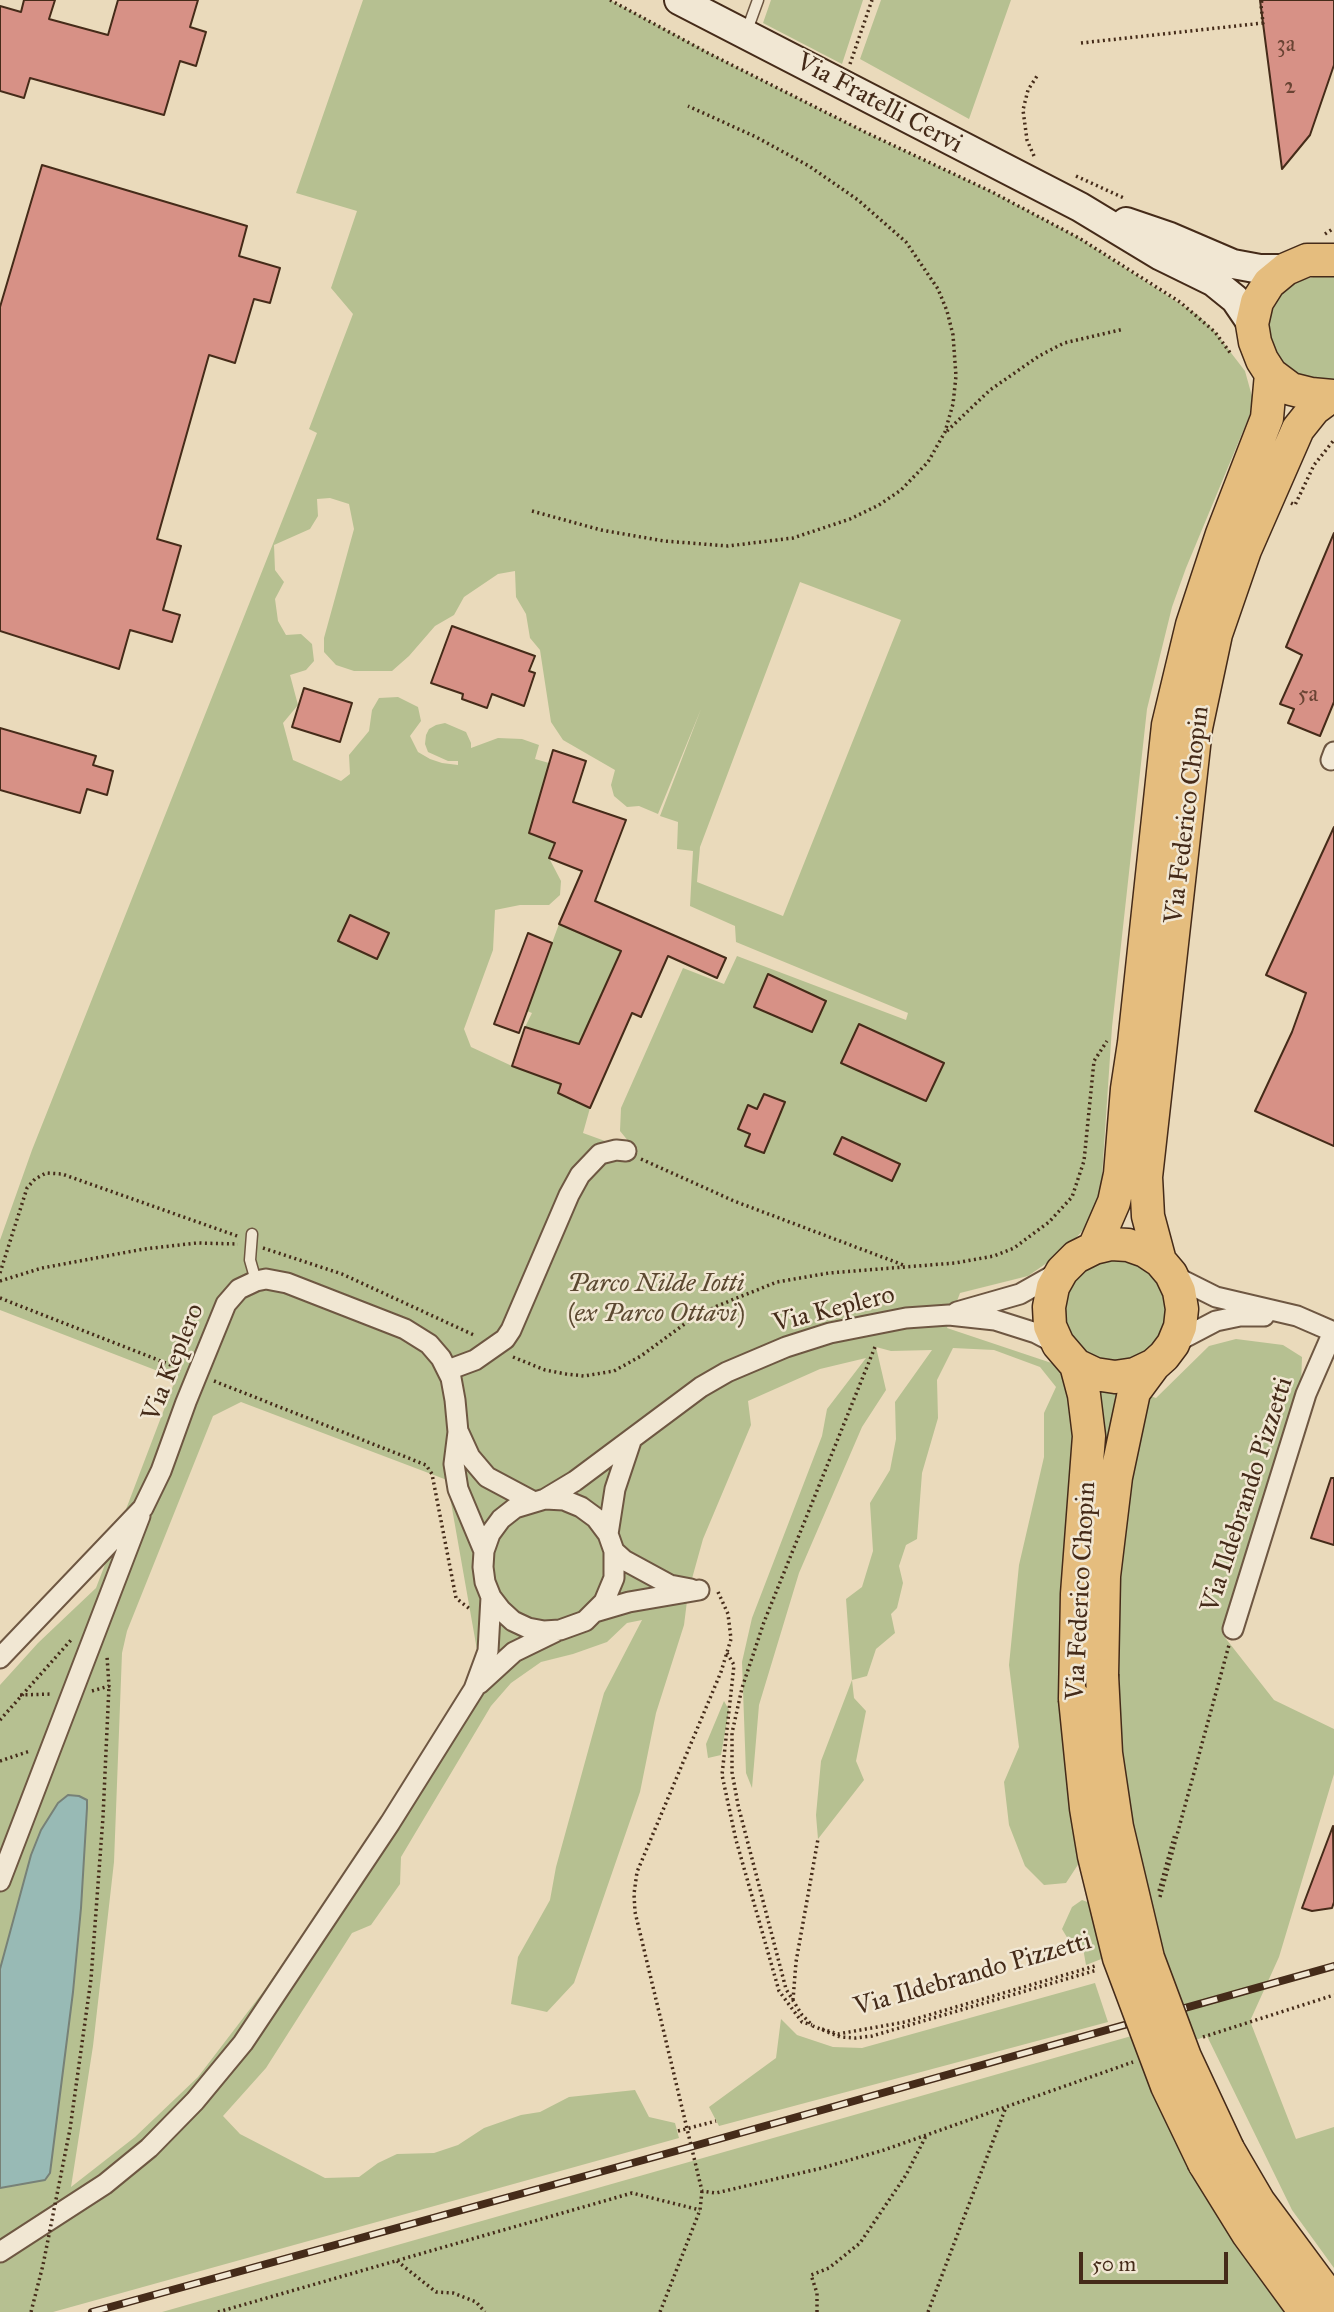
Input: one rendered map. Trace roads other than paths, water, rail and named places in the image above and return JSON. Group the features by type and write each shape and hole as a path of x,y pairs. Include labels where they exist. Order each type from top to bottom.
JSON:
{"main road":[{"name":"Via Fratelli Cervi","path":"679,0 1080,207 1161,256 1226,290 1252,324 1255,342 1271,374"},
{"name":"Via Fratelli Cervi","path":"1080,207 1170,237 1233,264 1260,269 1286,269 1331,248"},
{"path":"1252,324 1257,302 1269,283 1286,269"},
{"path":"1271,374 1292,389 1332,396"},
{"name":"Via Federico Chopin","path":"1094,1248 1114,1202 1120,1174 1168,724 1192,625 1222,534 1268,418 1271,374"},
{"name":"Via Federico Chopin","path":"1305,2312 1248,2234 1216,2156 1185,2057 1148,1958 1117,1827 1106,1753 1102,1675 1104,1577 1116,1477 1134,1392 1180,1327 1182,1309 1179,1291 1165,1268 1148,1216 1146,1177 1196,727 1216,634 1245,550 1298,429 1314,409 1332,396"},
{"path":"1062,1270 1076,1257 1094,1248 1111,1244 1129,1245 1145,1251 1165,1268"},
{"name":"Via Federico Chopin","path":"1062,1270 1053,1287 1049,1307 1050,1326 1067,1355 1084,1395 1089,1445 1077,1594 1075,1699 1086,1808 1094,1856 1119,1958 1167,2085 1216,2156 1259,2202 1334,2304"},
{"path":"1067,1355 1095,1374 1115,1377 1135,1374 1163,1354"}],"street":[{"path":"448,1370 475,1360 496,1347 511,1329 580,1175 600,1154 626,1150"},
{"path":"1165,1268 1216,1297 1297,1316 1333,1332"},
{"path":"949,1315 1020,1294 1062,1270"},
{"path":"256,1281 266,1279 287,1283 405,1329 429,1344 448,1370 455,1400 458,1432 454,1464 458,1489 484,1551"},
{"name":"Via Keplero","path":"0,1658 143,1508 205,1378 231,1296 256,1281"},
{"path":"949,1315 995,1320 1019,1326 1067,1355"},
{"name":"Via Keplero","path":"538,1500 575,1481 701,1387 727,1372 786,1347 864,1324 949,1315"},
{"path":"1163,1354 1216,1321 1240,1316 1297,1316"},
{"name":"Via Ildebrando Pizzetti","path":"1233,1628 1306,1394 1333,1332"},
{"path":"458,1432 470,1457 487,1477 538,1500"},
{"path":"474,1689 514,1652 585,1621 610,1591 616,1565 611,1543 614,1489 631,1441"},
{"path":"560,1630 544,1631 521,1624 501,1610 491,1597 485,1582 484,1551 490,1534 515,1508 538,1500 564,1500 581,1507 596,1518 624,1560 670,1585 699,1590 629,1602 595,1612"},
{"path":"0,1881 143,1508"},
{"path":"0,2252 105,2184 149,2147 195,2101 250,2033 390,1824 474,1689 488,1651 491,1597"}],"lane":[{"path":"746,35 758,0"},
{"path":"251,1240 250,1260 256,1281"}],"water":[{"path":"68,1795 87,1800 87,1808 73,1992 50,2173 45,2180 0,2188 0,1969 31,1855 41,1830 58,1803"}],"railway":[{"path":"92,2312 1334,1966"}],"park label":[{"name":"Parco Nilde Iotti (ex Parco Ottavi)","path":"656,1300"}]}
